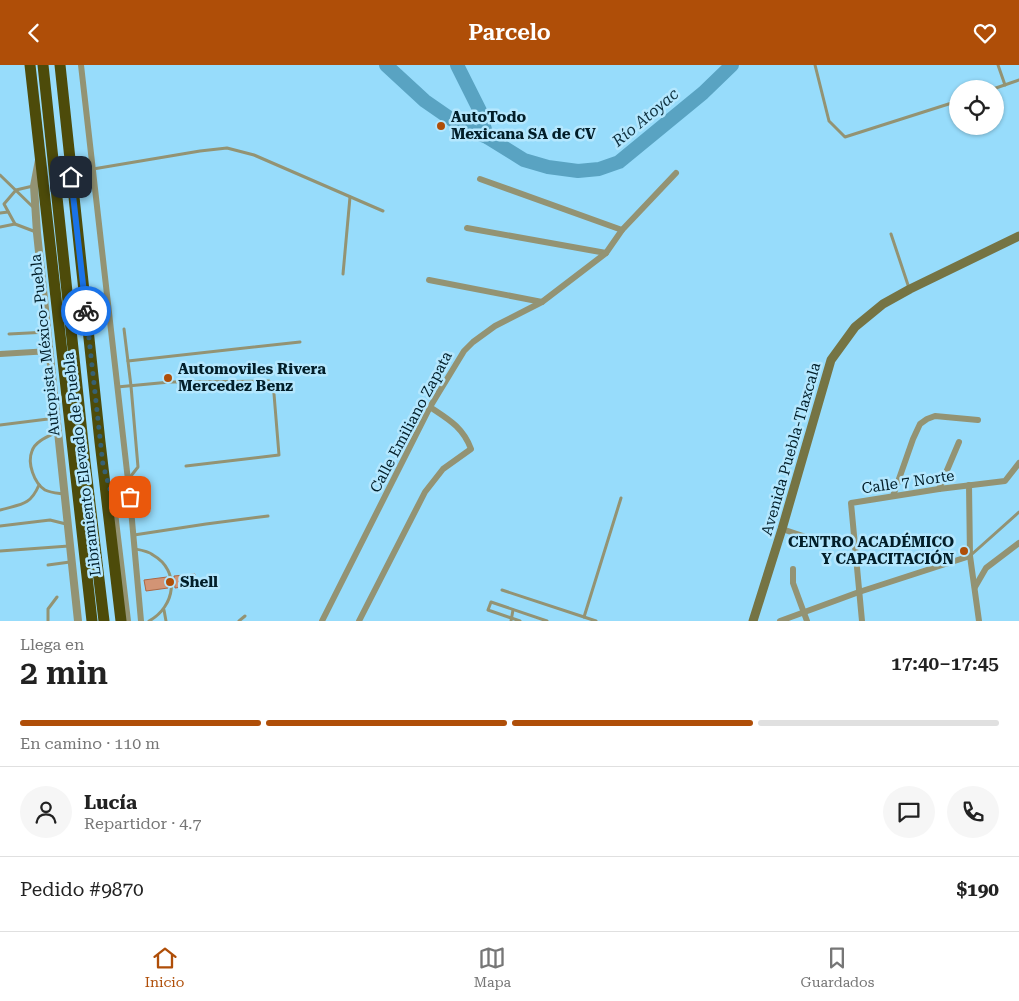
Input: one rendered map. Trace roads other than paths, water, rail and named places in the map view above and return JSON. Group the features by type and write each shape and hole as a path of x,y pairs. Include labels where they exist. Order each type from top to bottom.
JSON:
{"highway":[{"name":"Autopista México-Puebla","path":"30,65 92,621"},
{"name":"Libramiento Elevado de Puebla","path":"43,65 85,462 104,621"},
{"name":"Libramiento Elevado de Puebla","path":"54,65 73,265 115,621"},
{"path":"60,65 121,621"}],"main road":[{"name":"Avenida Puebla-Tlaxcala","path":"753,621 831,360 855,327 883,304 1019,236"}],"street":[{"path":"81,65 141,621"},
{"path":"40,158 34,186 37,233 78,621"},
{"name":"Calle Emiliano Zapata","path":"322,621 430,407 464,351 495,326 542,302 606,253 622,230 676,173"},
{"path":"480,179 622,230"},
{"path":"467,228 606,253"},
{"path":"429,280 542,302"},
{"path":"0,354 50,351"},
{"path":"359,621 425,492 443,469 471,449 467,437 450,421 430,407"},
{"path":"893,496 920,424 927,419 935,417 978,420"},
{"path":"939,489 959,442"},
{"name":"Calle 7 Norte","path":"859,592 851,503 1005,481 1019,463"},
{"path":"103,465 110,489 127,621"},
{"path":"969,485 970,556 979,621"},
{"path":"782,529 803,536"},
{"path":"974,587 986,568 1019,547"},
{"path":"780,621 859,592 970,556"},
{"path":"794,569 793,583 807,621"},
{"path":"859,592 862,621"}],"lane":[{"path":"815,65 829,121 845,137 949,104"},
{"path":"998,65 1005,85 1019,80"},
{"path":"63,92 67,108 72,157 76,164 84,168 93,169 200,151 227,149 254,155 383,211"},
{"path":"0,175 36,210"},
{"path":"4,205 16,189 34,186"},
{"path":"343,274 350,197"},
{"path":"0,202 4,205 15,224"},
{"path":"0,213 8,212"},
{"path":"0,227 15,224 37,233"},
{"path":"891,234 910,289"},
{"path":"110,489 127,481 138,467 124,329"},
{"path":"9,334 48,332"},
{"path":"128,361 300,342"},
{"path":"117,387 170,382 269,381 274,394 279,455 186,467"},
{"path":"0,425 57,418"},
{"path":"58,431 40,441 32,450 31,464 36,481 44,490 65,494"},
{"path":"0,510 29,502 40,485"},
{"path":"584,617 622,498"},
{"path":"970,556 1019,512"},
{"path":"133,536 268,516"},
{"path":"0,526 50,520 68,524"},
{"path":"0,551 70,546"},
{"path":"134,548 153,555 167,569 172,587 170,599 164,610 149,621"},
{"path":"48,565 72,562"},
{"path":"502,591 596,621"},
{"path":"48,621 48,609 57,597"},
{"path":"520,621 511,620 488,610 491,602 547,621"},
{"path":"164,610 166,621"},
{"path":"511,620 513,610"},
{"path":"239,621 245,616"}],"waterway":[{"name":"Río Atoyac","path":"386,65 425,101 464,128 487,137 524,160 548,167 578,171 599,169 619,162 703,93 732,65"},
{"name":"Río Atoyac","path":"457,65 480,111 487,137"}],"place":[{"name":"AutoTodo Mexicana SA de CV","path":"441,126"},
{"name":"Automoviles Rivera Mercedez Benz","path":"168,378"},
{"name":"CENTRO ACADÉMICO Y CAPACITACIÓN","path":"964,551"},
{"name":"Shell","path":"170,582"}]}
